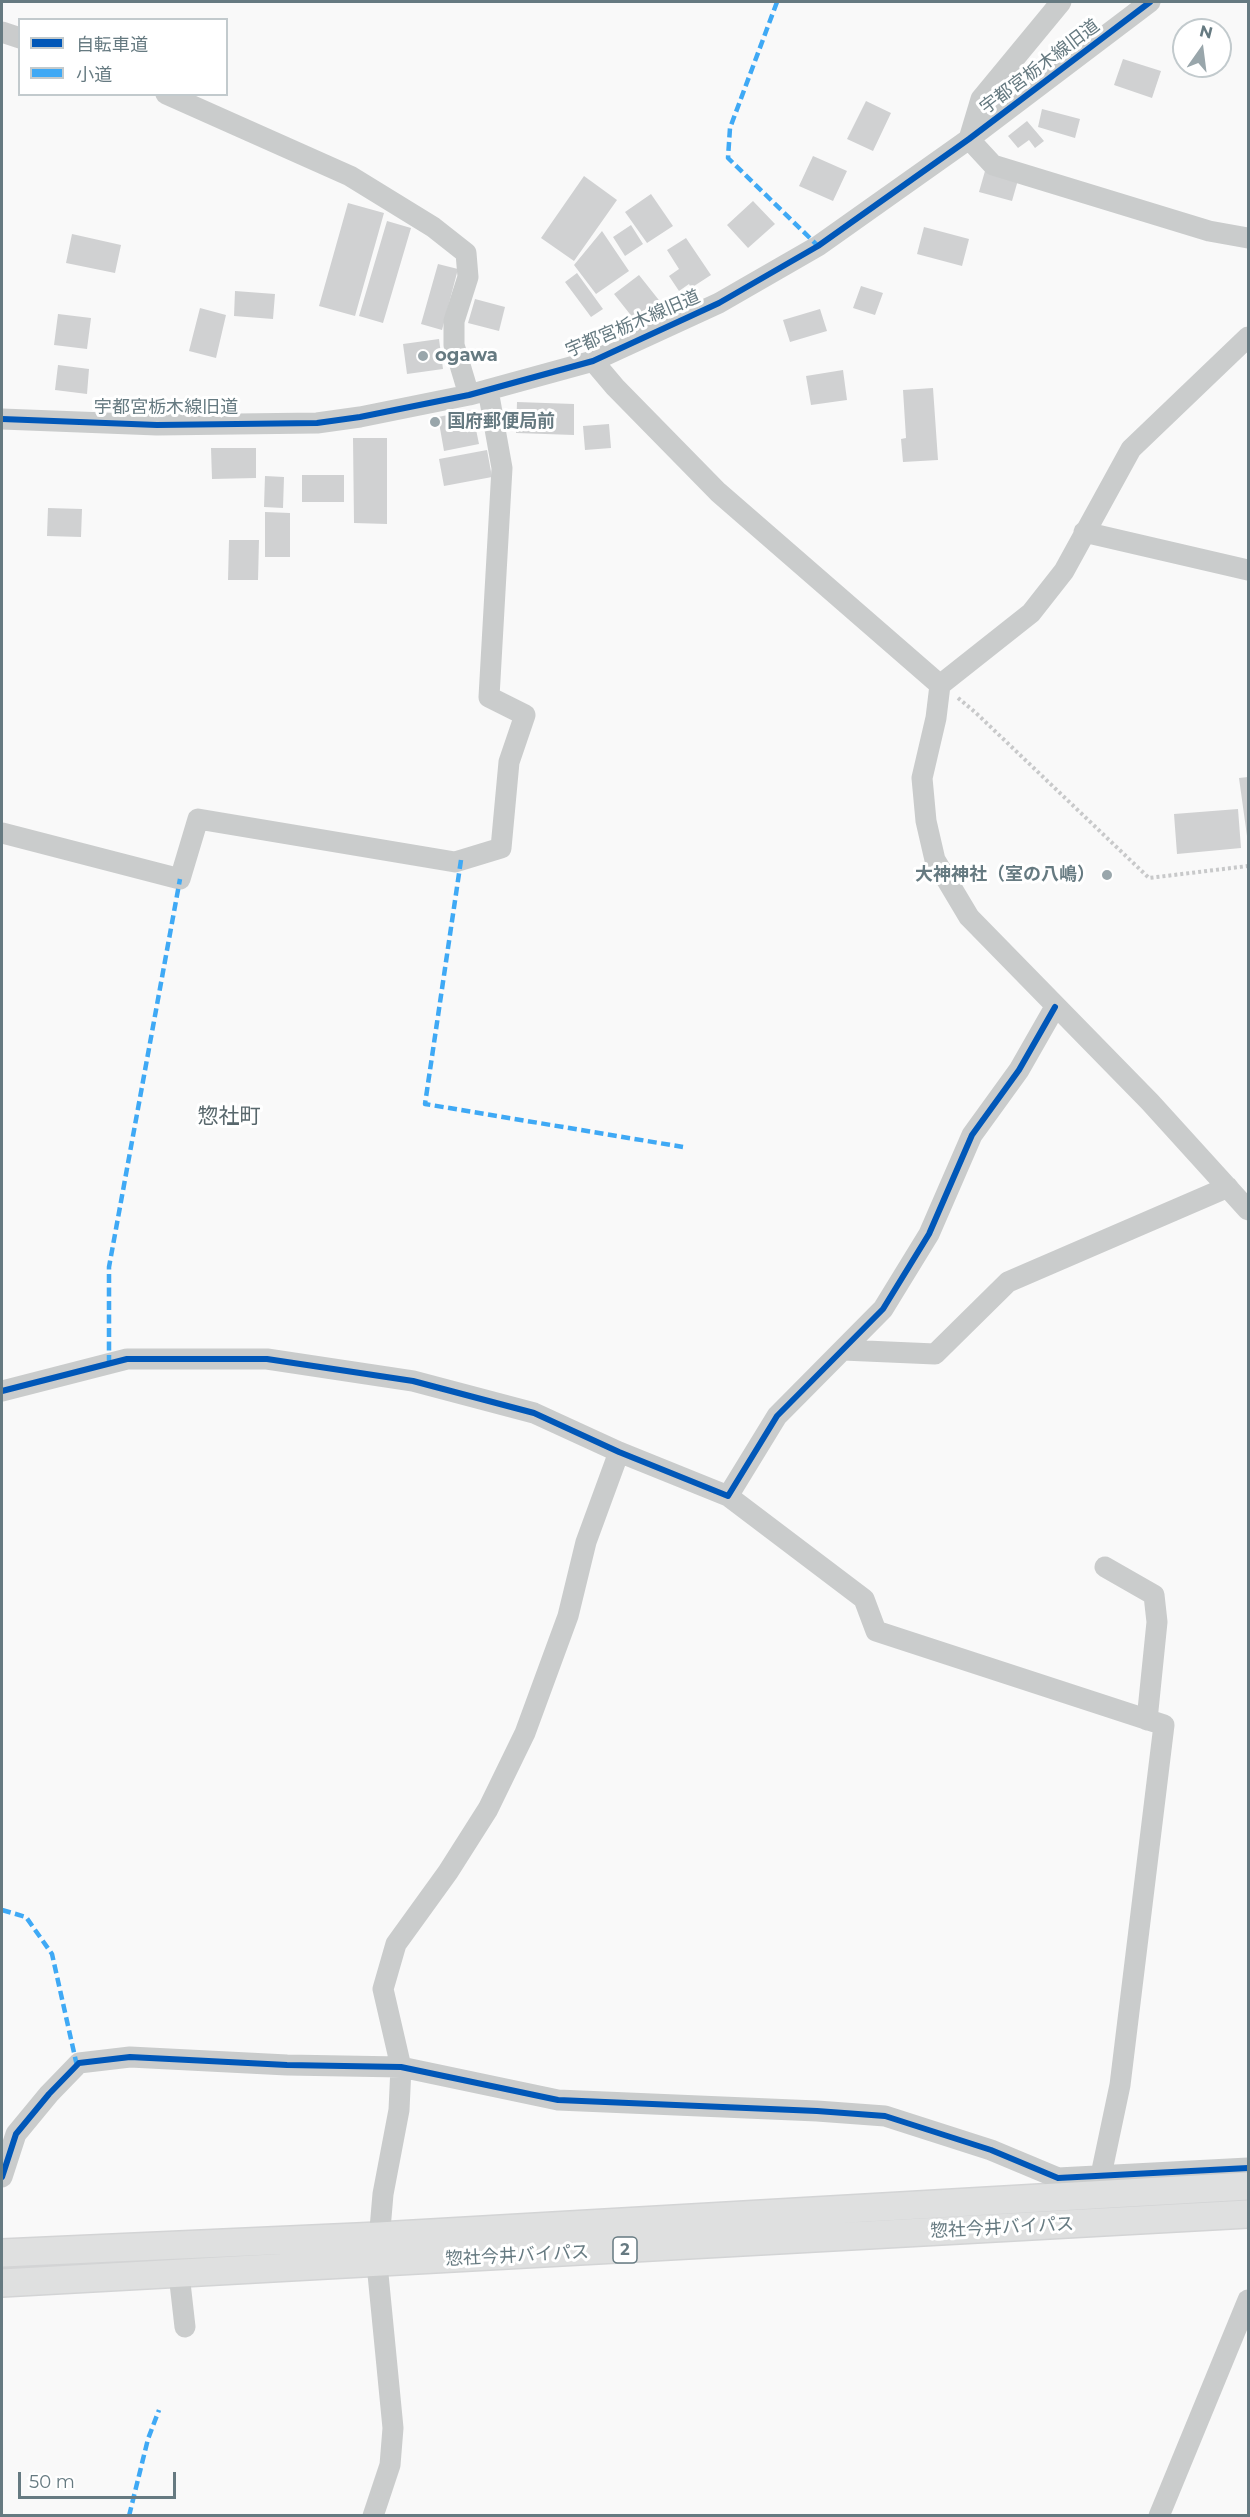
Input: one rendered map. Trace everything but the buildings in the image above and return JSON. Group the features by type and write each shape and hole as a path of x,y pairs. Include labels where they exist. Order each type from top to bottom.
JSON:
{"main road":[{"name":"惣社今井バイパス","path":"2,2253 380,2236 1248,2186"},
{"name":"惣社今井バイパス","path":"2,2283 1248,2214"}],"street":[{"path":"1061,2 981,99 969,139 993,165 1209,231 1248,238"},
{"name":"宇都宮栃木線旧道","path":"2,419 157,425 317,423 360,417 478,392 593,361 719,303 818,246 969,139 1150,2"},
{"path":"2,32 18,37"},
{"path":"2,833 180,879 198,819 455,862 501,848 508,762 525,715 489,698 502,468 478,392 454,345 454,321 468,277 466,253 433,227 350,176 170,96"},
{"path":"1248,337 1131,449 1064,571 1031,612 940,685 936,718 922,778 926,821 935,860 969,917 1054,1007 1150,1102 1248,1210"},
{"path":"593,361 615,387 718,492 940,685"},
{"path":"1084,532 1248,570"},
{"path":"728,1496 777,1416 883,1309 929,1234 972,1135 1019,1070 1054,1007"},
{"path":"843,1350 935,1354 1008,1282 1228,1188"},
{"path":"2,1391 127,1359 267,1359 413,1381 523,1410 728,1496 864,1599 876,1631 1164,1725 1120,2085 1101,2175"},
{"path":"373,2516 390,2465 393,2428 377,2264 383,2194 399,2110 401,2067 383,1989 396,1944 448,1872 488,1809 525,1733 568,1616 586,1542 619,1452"},
{"path":"1105,1568 1154,1595 1157,1622 1147,1720"},
{"path":"2,2176 16,2134 48,2094 79,2063 130,2057 287,2065 401,2067 558,2100 885,2116 991,2150 1058,2178 1248,2168"},
{"path":"179,2274 185,2327"},
{"path":"1159,2516 1248,2300"}],"path":[{"path":"940,685 975,712 1149,878 1248,866"}],"marked path":[{"path":"777,2 730,128 728,158 818,246"},
{"path":"461,860 425,1104 683,1147"},
{"path":"109,1364 109,1267 180,879"},
{"path":"2,1910 26,1917 52,1954 77,2066"},
{"path":"129,2516 148,2439 159,2410"}],"cycle path":[{"path":"2,419 157,425 317,423 360,417 469,395 593,361 719,303 818,246 969,139 1150,2"},
{"path":"2,1391 127,1359 267,1359 413,1381 534,1413 619,1452 728,1496 777,1416 883,1309 929,1234 972,1135 1019,1070 1055,1007"},
{"path":"2,2177 16,2134 49,2094 79,2063 130,2057 287,2065 401,2067 558,2100 885,2116 991,2150 1058,2178 1248,2168"}],"place":[{"name":"ogawa","path":"423,356"},
{"name":"国府郵便局前","path":"435,422"},
{"name":"大神神社（室の八嶋）","path":"1107,875"}],"district":[{"name":"惣社町","path":"229,1117"}]}
